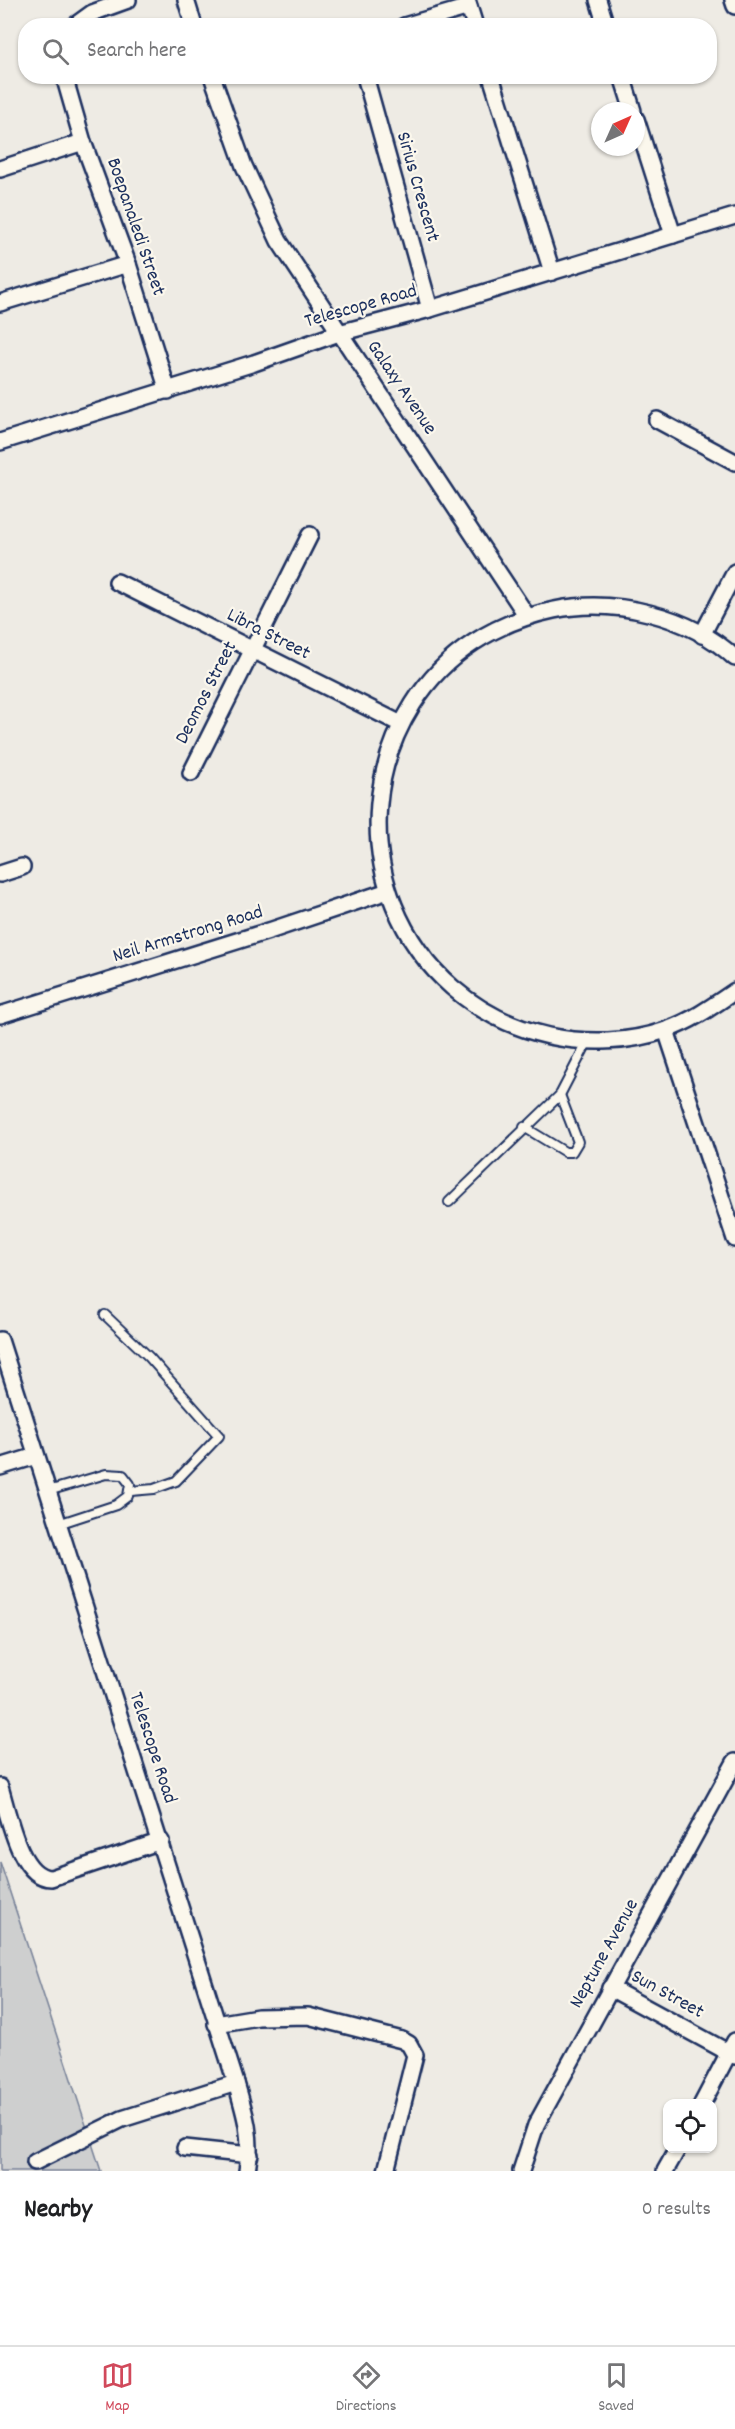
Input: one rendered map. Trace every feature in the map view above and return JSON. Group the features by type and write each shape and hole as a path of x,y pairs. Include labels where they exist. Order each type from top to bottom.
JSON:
{"street":[{"path":"85,18 92,13 128,0"},
{"path":"186,0 192,18"},
{"path":"597,0 603,18"},
{"path":"733,0 735,6"},
{"path":"427,18 468,4"},
{"name":"Boepanaledi Street","path":"66,84 83,142 128,264 168,391"},
{"name":"Galaxy Avenue","path":"215,84 244,166 279,241 527,616"},
{"name":"Sirius Crescent","path":"366,84 430,309"},
{"path":"493,84 552,272"},
{"path":"625,84 630,102"},
{"path":"0,169 83,142"},
{"path":"645,147 673,235"},
{"name":"Telescope Road","path":"0,442 168,391 339,333 430,309 735,216"},
{"path":"0,303 128,264"},
{"path":"657,420 735,462"},
{"name":"Deomos Street","path":"191,773 310,535"},
{"path":"702,635 735,572"},
{"name":"Libra Street","path":"117,582 400,724"},
{"path":"735,658 702,635 661,616 617,607 572,607 527,616 488,633 453,657 423,688 400,724 384,768 378,806 381,863 388,891 398,915 421,953 444,980 464,997 510,1024 553,1037 588,1041 641,1037 666,1030 705,1012 735,991"},
{"path":"0,874 22,867"},
{"name":"Neil Armstrong Road","path":"0,1015 272,930 388,891"},
{"path":"666,1030 735,1239"},
{"name":"Telescope Road","path":"0,1340 236,2083 249,2130 250,2155 247,2171"},
{"path":"0,1467 36,1456"},
{"name":"Neptune Avenue","path":"521,2171 536,2125 735,1762"},
{"path":"0,1787 24,1861 32,1871 43,1878 51,1878 161,1841"},
{"name":"Sun Street","path":"610,1988 733,2050"},
{"path":"216,2024 258,2017 308,2016 393,2037 409,2044 415,2055 386,2171"},
{"path":"704,2099 733,2050"},
{"path":"35,2162 122,2119 236,2083"},
{"path":"185,2148 250,2155"},
{"path":"665,2171 675,2153"}],"lane":[{"path":"449,1202 524,1127 560,1095 588,1041"},
{"path":"524,1127 565,1152 572,1152 578,1142 560,1095"},
{"path":"58,1525 116,1505 131,1491 154,1489 176,1481 219,1436 149,1358 105,1314"},
{"path":"48,1491 89,1478 118,1473 128,1479 131,1491"}],"shaded area":[{"path":"0,1862 101,2171 0,2171"}]}
